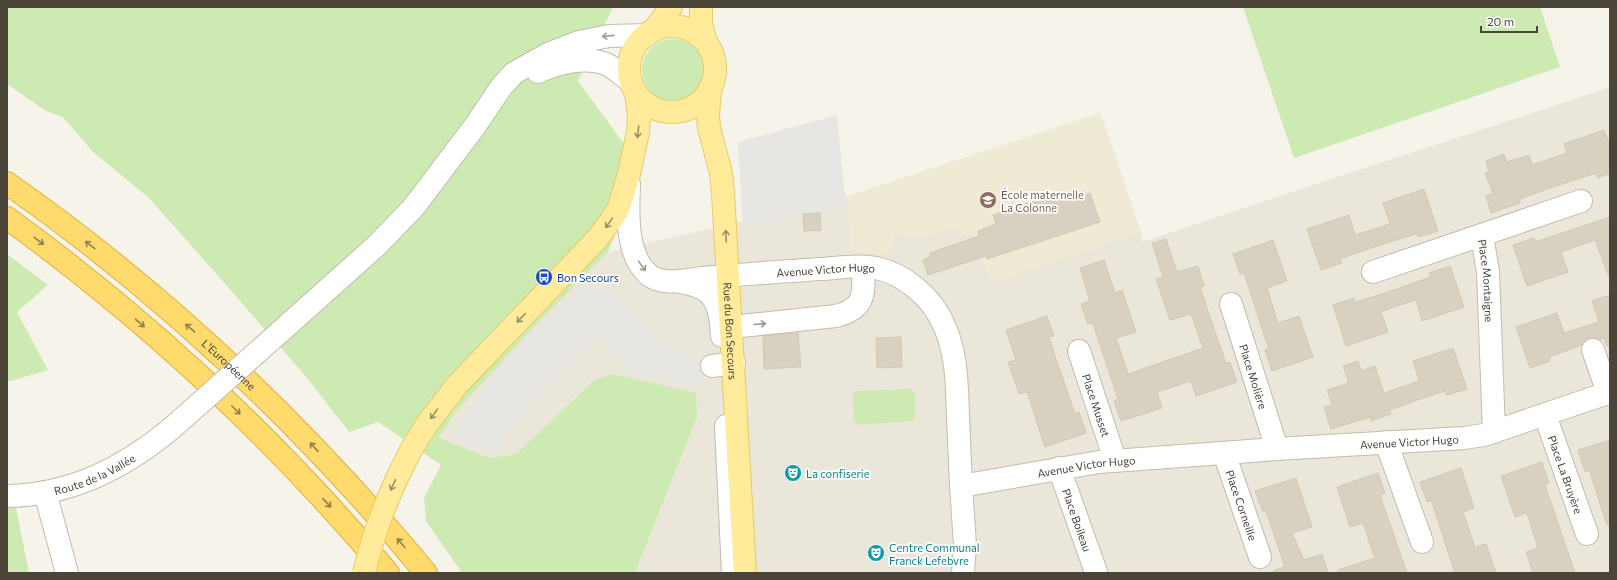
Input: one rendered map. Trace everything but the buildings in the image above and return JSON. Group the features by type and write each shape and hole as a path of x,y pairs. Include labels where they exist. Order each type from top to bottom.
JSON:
{"highway":[{"name":"L'Européenne","path":"7,183 114,264 172,312 227,362 310,443 375,513 426,573"},
{"path":"7,218 67,263 124,309 210,386 286,459 337,513 388,573"}],"main road":[{"path":"364,573 373,539 383,510 411,450 436,412 457,385 604,230 619,207 629,174 638,132 638,111 630,70 631,58 636,47 650,33 671,7"},
{"path":"634,88 646,104 655,109 674,112 684,111 697,104 710,90 714,82 715,65 701,24 701,7"},
{"path":"650,33 666,27 679,27 696,33 706,42"},
{"name":"Rue du Bon Secours","path":"710,90 708,115 709,128 723,183 728,275 723,364 745,573"}],"street":[{"path":"475,126 508,80 521,68 548,54 574,44 600,37 650,33"},
{"path":"475,126 513,88 526,78 548,68 573,62 599,62 611,67 634,88"},
{"name":"Route de la Vallée","path":"7,496 45,492 81,482 107,472 137,455 172,428 376,246 424,195 475,126"},
{"path":"629,174 629,224 636,255 646,272 653,278 661,281 675,281"},
{"name":"Place Montaigne","path":"1494,432 1488,272 1482,235 1581,201"},
{"path":"1373,272 1482,235"},
{"path":"726,327 846,314 857,306 862,300 864,287 863,267"},
{"name":"Avenue Victor Hugo","path":"675,281 728,275 863,267 880,269 889,272 914,287 934,306 946,328 952,347 956,374 962,486 1059,468 1115,460 1464,438 1494,432 1608,393 1593,350"},
{"name":"Rue du Bon Secours","path":"675,281 695,286 712,297 720,311 726,327"},
{"name":"Place Molière","path":"1231,304 1277,449"},
{"name":"Place Musset","path":"1079,351 1115,460"},
{"name":"Rue du Bon Secours","path":"723,364 733,573"},
{"name":"Place La Bruyère","path":"1545,415 1587,534"},
{"path":"1386,442 1422,542"},
{"name":"Place Corneille","path":"1224,453 1260,557"},
{"name":"Place Boileau","path":"1059,468 1096,572"},
{"path":"962,486 965,545 964,573"},
{"path":"45,492 67,573"}],"shaded area":[{"path":"1610,87 1610,573 635,573 697,417 594,380 516,454 489,458 439,439 456,412 537,324 608,252 854,196 1103,120 1141,232 1142,242"},
{"name":"École maternelle La Colonne","path":"1100,113 1141,232 991,284 973,232 959,235 956,229 928,237 904,236 896,231 887,256 856,251 850,252 847,196"},
{"path":"837,115 846,205 743,229 738,142"},
{"path":"586,287 594,287 604,290 614,296 665,345 687,356 702,356 700,386 647,377 629,370 600,335 555,377 511,428 492,454 453,438 486,386 521,346 552,314 579,290"}],"green space":[{"path":"7,7 613,7 578,81 624,144 619,225 608,252 537,324 456,412 439,438 489,458 516,454 594,380 613,374 696,393 697,417 635,573 462,573 426,521 424,498 441,465 378,422 349,432 308,379 149,198 93,152 63,117 46,111 7,84"},
{"path":"1243,7 1540,7 1560,67 1294,158"},
{"path":"667,39 679,39 695,48 702,58 704,70 702,82 695,92 679,101 667,101 656,96 647,87 642,76 642,64 647,53 656,44"},
{"path":"7,254 48,285 17,312 48,370 7,382"},
{"path":"912,389 915,393 915,418 911,421 858,425 854,421 853,394 856,391"},
{"path":"7,507 16,508 29,573 7,573"}],"place":[{"name":"École maternelle La Colonne","path":"988,200"},
{"name":"Bon Secours","path":"544,277"},
{"name":"La confiserie","path":"793,473"},
{"name":"Centre Communal Franck Lefebvre","path":"876,553"}]}
